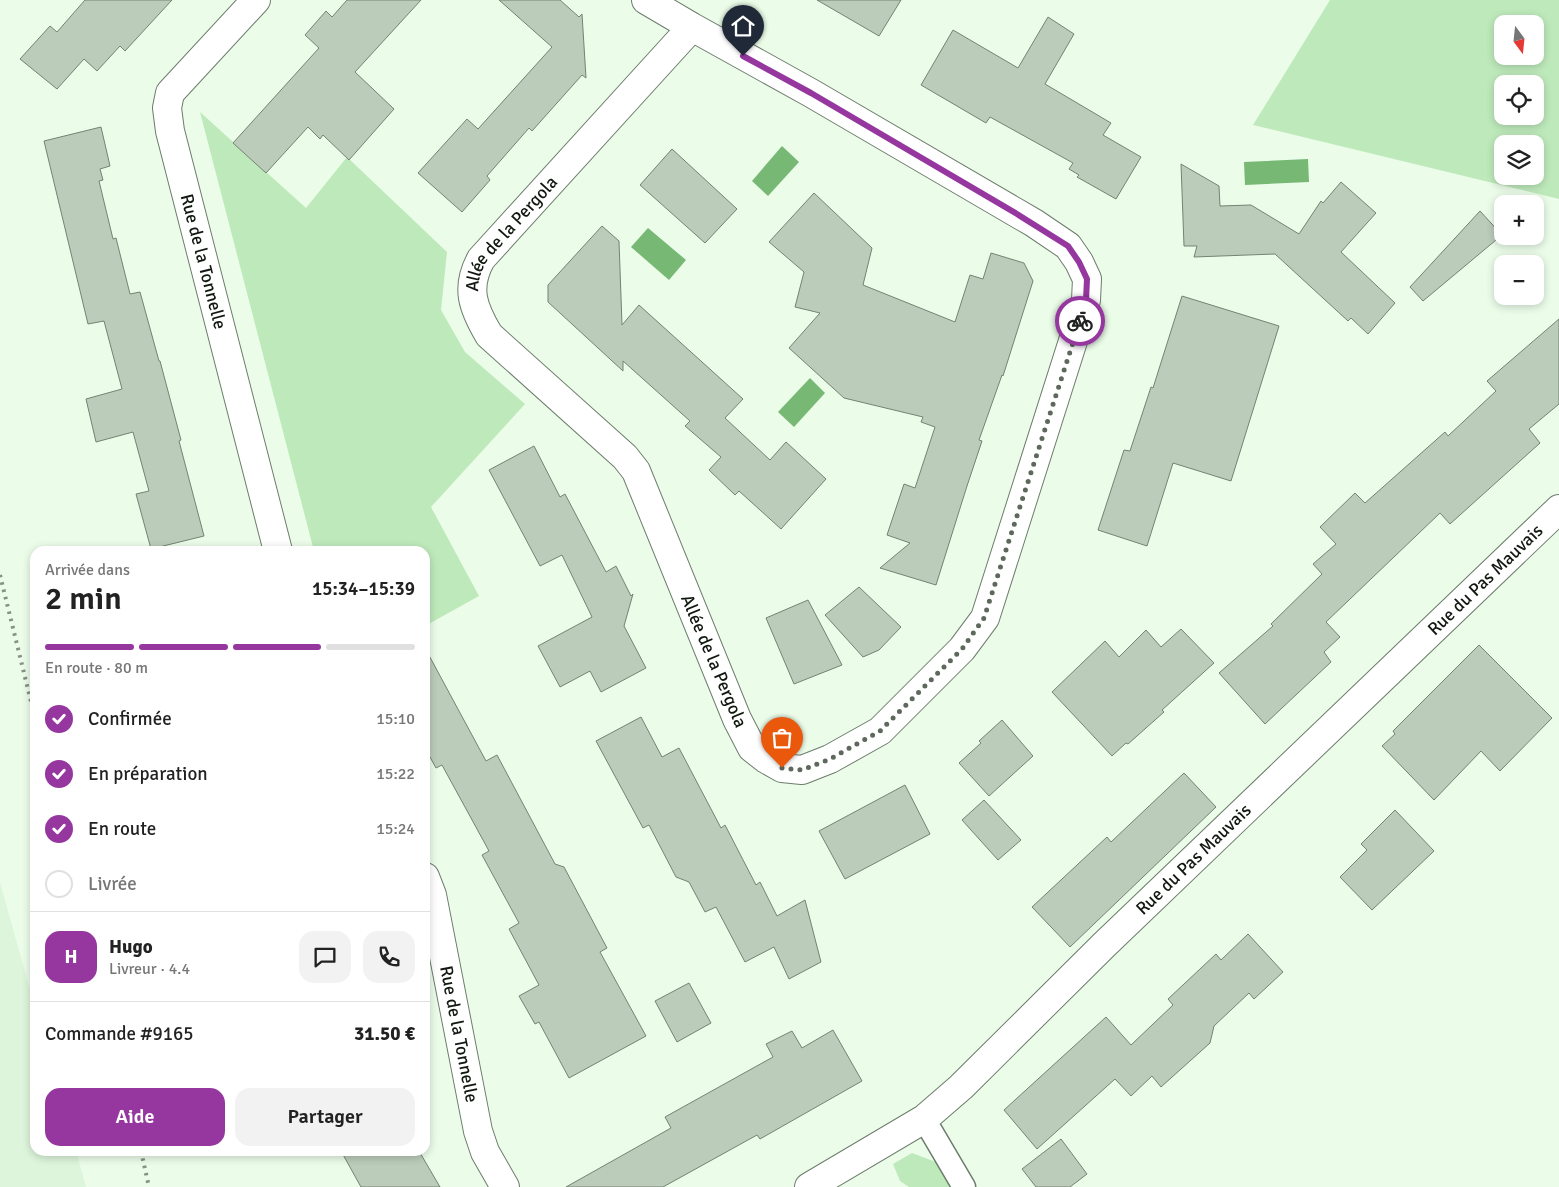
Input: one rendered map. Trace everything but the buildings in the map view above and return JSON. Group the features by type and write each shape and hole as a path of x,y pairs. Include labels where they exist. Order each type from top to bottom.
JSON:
{"street":[{"name":"Rue de la Tonnelle","path":"256,0 170,94 167,108 170,131 277,546"},
{"name":"Allée de la Pergola","path":"646,0 811,93 1034,223 1068,246 1079,262 1087,279 1086,300 1075,338 984,618 962,649 880,731 830,759 802,770 782,768 752,748 737,719 636,471 625,457 489,334 478,316 472,296 472,281 481,259 692,27"},
{"name":"Rue du Pas Mauvais","path":"809,1187 924,1120 961,1087 1104,945 1559,509"},
{"name":"Rue de la Tonnelle","path":"430,890 478,1131 485,1152 506,1187"}],"lane":[{"path":"924,1120 964,1187"}],"shaded area":[{"path":"1330,0 1559,0 1559,199 1501,185 1544,185 1544,135 1494,135 1494,183 1253,125"},
{"path":"200,112 306,208 347,157 447,252 441,310 465,352 525,404 431,507 479,596 430,623 430,546 313,546"},
{"path":"782,146 799,162 768,196 752,181"},
{"path":"1308,159 1309,182 1245,185 1244,162"},
{"path":"648,228 686,260 669,280 631,247"},
{"path":"810,378 825,393 794,427 778,412"},
{"path":"0,883 30,989 30,1156 77,1156 86,1187 0,1187"},
{"path":"912,1153 936,1162 951,1187 909,1187 900,1181 893,1164"}],"railway":[{"path":"0,575 30,698"},
{"path":"142,1156 149,1187"}],"way so far":[{"path":"782,768 802,770 830,759 880,731 962,649 984,618 1080,321"}],"route":[{"path":"743,56 811,93 1034,223 1068,246 1079,262 1087,279 1086,300 1080,321"}]}
